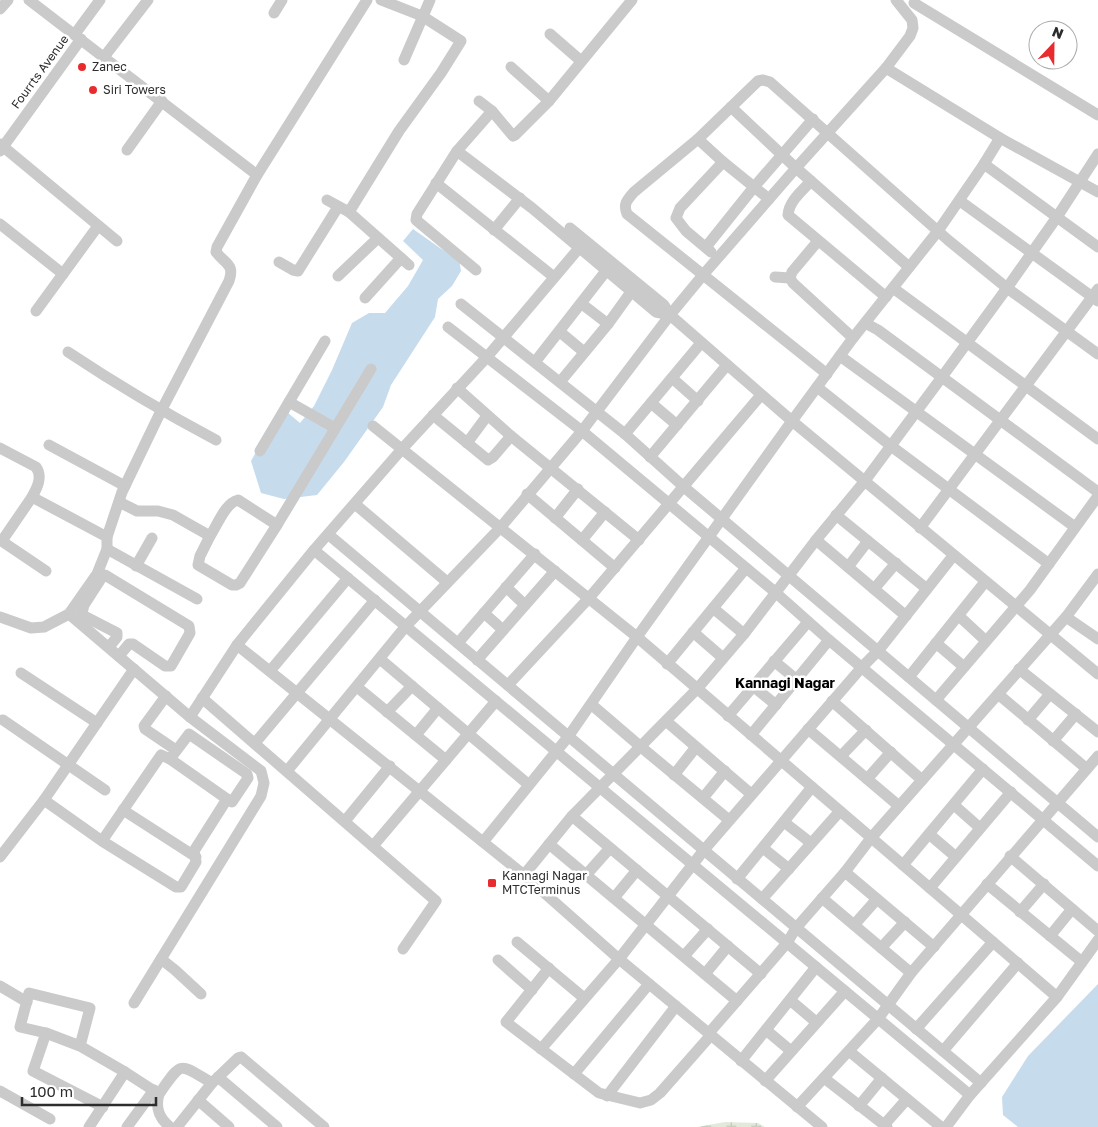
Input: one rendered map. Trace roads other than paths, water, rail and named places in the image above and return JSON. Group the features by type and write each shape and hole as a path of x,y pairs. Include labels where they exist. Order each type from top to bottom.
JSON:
{"street":[{"path":"0,9 8,0"},
{"name":"Fourrts Avenue","path":"1,147 78,37 100,0"},
{"path":"104,57 148,0"},
{"path":"274,13 282,0"},
{"path":"0,617 31,628 44,627 69,614 97,574 107,549 107,537 125,486 232,273 231,267 216,252 217,247 257,175 367,0"},
{"path":"279,262 298,271 441,73 461,41 422,16 381,0"},
{"path":"404,60 430,0"},
{"path":"479,101 492,111 513,136 549,101 632,0"},
{"path":"32,1 257,175"},
{"path":"287,771 419,611 500,528 582,431 670,315 718,257 886,68 910,36 913,28 907,3"},
{"path":"907,3 1098,115"},
{"path":"550,34 581,61"},
{"path":"512,67 549,101"},
{"path":"886,68 1000,138 1098,192"},
{"path":"827,374 628,214 625,208 627,201 634,192 698,139 758,81 770,82 938,231 1007,288 1098,354"},
{"path":"127,150 162,101"},
{"path":"731,107 796,168 909,268"},
{"path":"476,270 416,220 417,214 457,151 492,111"},
{"path":"706,248 754,187 813,120"},
{"path":"483,842 557,752 592,705 637,637 792,421 853,338 960,201 1000,138"},
{"path":"698,139 769,199"},
{"path":"1,147 117,240"},
{"path":"457,151 520,198 656,312 670,315"},
{"path":"524,875 572,816 697,689 744,634 788,575 864,482 942,377 1032,253 1098,154"},
{"path":"718,257 686,232 676,218 680,208 723,162"},
{"path":"984,164 1098,247"},
{"path":"811,181 794,199 788,209 788,215 818,241 967,343 1098,439"},
{"path":"436,183 554,277"},
{"path":"494,230 520,198"},
{"path":"327,200 343,209 405,261 365,298"},
{"path":"920,528 1067,331 1096,296 960,201"},
{"path":"0,224 63,274"},
{"path":"36,311 98,226"},
{"path":"570,228 664,305 670,315 761,395 1098,674"},
{"path":"338,276 378,238"},
{"path":"790,278 792,272 818,241"},
{"path":"190,717 238,645 314,550 402,449 487,357 580,247"},
{"path":"535,362 606,271"},
{"path":"775,277 790,278 853,338"},
{"path":"560,382 608,324 631,292"},
{"path":"461,304 625,434 684,487 968,728 1058,803 1096,831"},
{"path":"582,304 608,324"},
{"path":"865,323 878,330 1098,492"},
{"path":"448,327 582,431 1098,866"},
{"path":"560,332 584,352"},
{"path":"260,450 324,341"},
{"path":"625,434 702,343"},
{"path":"68,352 161,411 216,440"},
{"path":"840,356 917,410 1075,527"},
{"path":"650,457 727,366"},
{"path":"277,525 238,500 234,501 229,505 210,536 200,556 198,565 232,585 240,583 277,525 371,369"},
{"path":"672,378 698,400"},
{"path":"817,387 891,446 1049,564"},
{"path":"458,388 487,416 639,540"},
{"path":"508,685 590,598 761,395"},
{"path":"289,402 335,428"},
{"path":"651,404 676,426"},
{"path":"434,415 488,460 493,457 511,436"},
{"path":"467,443 487,416"},
{"path":"372,426 637,637 1057,997"},
{"path":"49,445 125,486"},
{"path":"0,448 36,467 40,472 40,479 32,497 3,542 46,571"},
{"path":"555,518 578,489"},
{"path":"527,494 615,568"},
{"path":"32,497 107,537"},
{"path":"936,700 1015,607 1098,497"},
{"path":"119,502 137,511 158,511 173,515 210,536"},
{"path":"355,504 447,582"},
{"path":"582,540 605,512"},
{"path":"836,515 927,589"},
{"path":"329,535 980,1083"},
{"path":"136,566 152,538"},
{"path":"816,540 906,616"},
{"path":"848,566 868,541"},
{"path":"107,549 196,599"},
{"path":"314,550 970,1095"},
{"path":"458,643 535,554"},
{"path":"541,1048 618,959 729,820 808,728 878,651 954,556"},
{"path":"874,589 896,563"},
{"path":"667,664 746,568"},
{"path":"477,660 555,571"},
{"path":"549,968 506,1022 594,1090 606,1096 640,1103 650,1100 660,1093 787,943 796,928 845,872 871,838 1066,617 1098,574"},
{"path":"105,575 189,626 190,629 190,633 171,666 165,666 117,634 84,616 82,613 84,605 105,575"},
{"path":"270,671 348,578"},
{"path":"909,677 985,582"},
{"path":"506,587 525,605"},
{"path":"255,743 375,600"},
{"path":"713,608 744,634"},
{"path":"484,613 503,630"},
{"path":"69,614 190,717 261,771 264,783 261,796 134,1002"},
{"path":"959,616 986,641"},
{"path":"1066,617 1098,638"},
{"path":"728,716 808,622"},
{"path":"693,632 723,658"},
{"path":"108,647 117,637 117,634"},
{"path":"751,735 829,640"},
{"path":"936,643 964,667"},
{"path":"119,656 129,644 133,644"},
{"path":"238,645 524,875 618,959 822,1127"},
{"path":"380,659 529,786"},
{"path":"774,661 797,680"},
{"path":"0,857 44,800 134,669"},
{"path":"1019,670 1098,732"},
{"path":"21,673 97,723"},
{"path":"387,712 412,686"},
{"path":"753,686 776,705"},
{"path":"357,687 446,760"},
{"path":"998,694 1087,769"},
{"path":"1028,720 1050,694"},
{"path":"166,696 144,726 145,729 173,755 230,801 250,814"},
{"path":"202,698 436,901 403,949"},
{"path":"373,846 496,700"},
{"path":"832,701 922,780"},
{"path":"592,705 729,820"},
{"path":"416,735 438,708"},
{"path":"1053,741 1076,714"},
{"path":"2,720 105,790"},
{"path":"666,721 752,794"},
{"path":"808,728 899,806"},
{"path":"841,756 866,730"},
{"path":"44,800 102,841 176,887 180,887 196,862 194,851 248,778 247,774 189,734 173,755 159,757 102,841"},
{"path":"674,775 696,747"},
{"path":"867,778 891,752"},
{"path":"798,1107 878,1018 911,973 1098,756"},
{"path":"345,821 390,766"},
{"path":"904,865 984,769"},
{"path":"703,798 725,772"},
{"path":"737,878 812,787"},
{"path":"930,888 1011,792"},
{"path":"954,805 980,828"},
{"path":"123,810 196,856"},
{"path":"762,899 840,811"},
{"path":"572,816 761,974"},
{"path":"784,822 811,843"},
{"path":"929,834 956,857"},
{"path":"549,844 737,1001"},
{"path":"586,875 610,848"},
{"path":"763,848 789,869"},
{"path":"1010,856 1098,931"},
{"path":"614,898 637,870"},
{"path":"845,872 934,947"},
{"path":"987,884 1082,962"},
{"path":"1020,912 1044,884"},
{"path":"822,898 911,973"},
{"path":"854,925 877,899"},
{"path":"1050,936 1072,909"},
{"path":"882,948 905,922"},
{"path":"684,956 708,929"},
{"path":"946,1127 980,1083 1057,997 1098,940"},
{"path":"517,942 584,998"},
{"path":"916,1029 993,942"},
{"path":"705,974 728,946"},
{"path":"160,959 201,994"},
{"path":"498,960 532,990"},
{"path":"942,1051 1018,963"},
{"path":"741,1061 816,968"},
{"path":"574,1074 650,984"},
{"path":"0,986 27,1002"},
{"path":"765,1081 845,991"},
{"path":"80,1046 90,1008 29,993 20,1027 46,1033 80,1046 156,1092"},
{"path":"790,1000 816,1022"},
{"path":"606,1096 676,1006"},
{"path":"766,1030 791,1051"},
{"path":"46,1033 33,1071 103,1107"},
{"path":"849,1051 941,1127"},
{"path":"156,1092 159,1115 164,1122 178,1126 215,1080 241,1057 324,1127"},
{"path":"128,1127 176,1070 184,1068 191,1069 215,1080 277,1127"},
{"path":"89,1127 125,1072"},
{"path":"824,1078 886,1126 907,1099"},
{"path":"859,1106 882,1078"},
{"path":"0,1091 50,1119"},
{"path":"198,1100 230,1127"}],"water":[{"path":"413,229 459,259 461,271 452,286 438,299 435,317 391,385 383,407 344,462 317,495 284,499 261,493 251,461 281,407 300,423 314,406 352,323 369,313 385,313 408,286 423,260 403,241"},
{"path":"1098,984 1098,1127 1018,1127 1003,1115 1002,1097 1028,1056"}],"place":[{"name":"Zanec","path":"82,67"},
{"name":"Siri Towers","path":"93,90"},
{"name":"Kannagi Nagar MTCTerminus","path":"492,883"}],"district":[{"name":"Kannagi Nagar","path":"785,683"}]}
